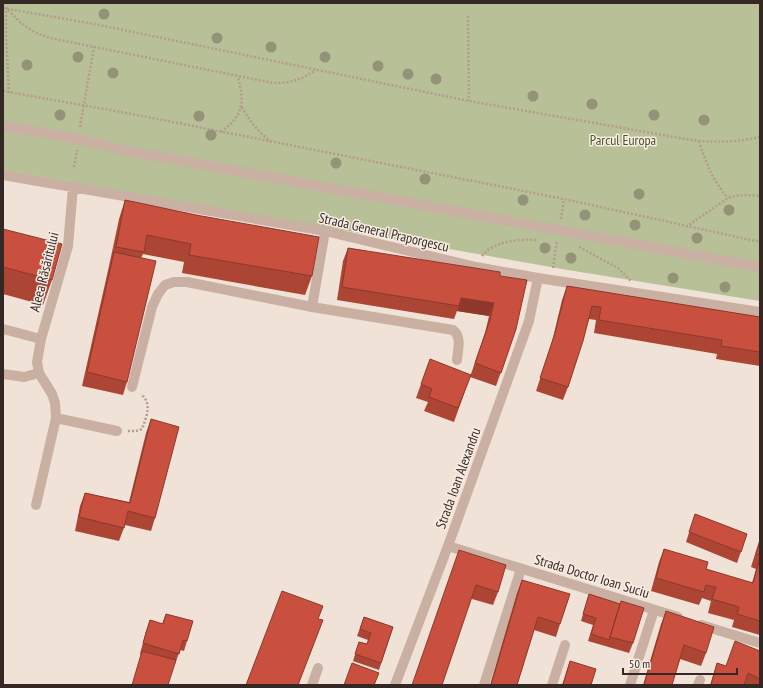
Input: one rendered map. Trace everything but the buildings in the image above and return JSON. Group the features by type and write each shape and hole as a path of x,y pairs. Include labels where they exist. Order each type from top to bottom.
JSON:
{"street":[{"path":"3,126 78,139 123,150 760,267"},
{"name":"Strada General Praporgescu","path":"3,175 325,231 476,267 760,312"},
{"name":"Aleea Răsăritului","path":"39,373 37,362 64,246 73,187"},
{"path":"312,307 325,231"},
{"name":"Strada Ioan Alexandru","path":"395,685 448,546 529,321 538,278"},
{"path":"132,387 152,307 158,294 165,286 174,282 187,282 312,307 453,330 458,333 459,338 456,360"},
{"path":"3,329 42,339"},
{"path":"3,374 24,377 39,373 52,394 55,403 56,418 36,505"},
{"path":"56,418 118,431"},
{"name":"Strada Doctor Ioan Suciu","path":"448,546 760,643"},
{"name":"Strada Doctor Ioan Suciu","path":"484,685 521,568"},
{"name":"Strada Doctor Ioan Suciu","path":"630,685 654,610"},
{"path":"552,685 565,645"},
{"path":"312,685 318,668"}],"path":[{"path":"5,8 20,22 34,32 50,38 273,83 287,83 301,79 316,70"},
{"path":"5,8 9,93"},
{"path":"5,8 94,24 469,102 699,141 721,143 742,141 760,137"},
{"path":"468,16 469,102"},
{"path":"74,167 94,47"},
{"path":"3,60 7,61"},
{"path":"238,76 242,107 253,125 271,142"},
{"path":"3,92 84,106 564,199 686,227 760,242"},
{"path":"220,132 234,120 242,107"},
{"path":"699,141 710,173 716,184 728,198"},
{"path":"686,227 728,198 747,195 760,196"},
{"path":"559,230 564,199"},
{"path":"476,267 483,254 497,245 510,241 528,239 543,241"},
{"path":"550,241 564,244"},
{"path":"551,280 557,242"},
{"path":"579,247 618,268 630,278 633,293"},
{"path":"118,431 136,431 142,428 144,423 148,402 132,387"}],"green space":[{"name":"Parcul Europa","path":"3,3 760,3 760,301 568,270 3,170"}]}
